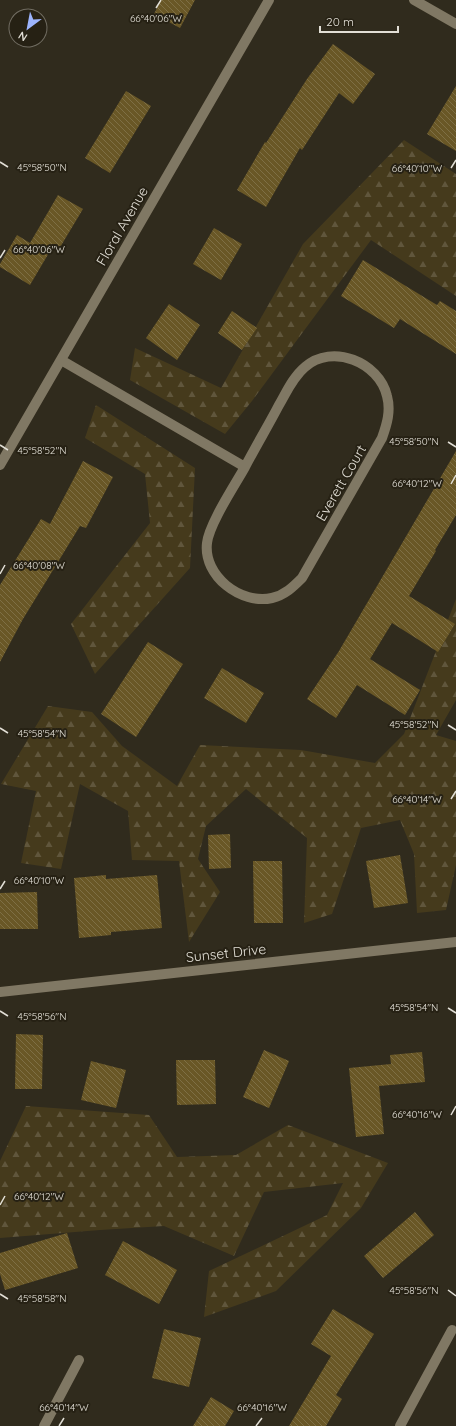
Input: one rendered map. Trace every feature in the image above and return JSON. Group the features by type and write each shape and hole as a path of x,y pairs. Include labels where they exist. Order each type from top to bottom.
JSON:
{"street":[{"name":"Floral Avenue","path":"0,466 269,0"},
{"path":"414,0 456,24"},
{"name":"Everett Court","path":"343,356 362,363 378,377 387,396 389,418 382,438 302,578 288,592 271,598 251,598 233,592 218,578 209,561 207,543 212,526 245,467 290,386 305,367 323,357 343,356"},
{"path":"61,360 245,467"},
{"name":"Sunset Drive","path":"0,992 456,942"},
{"path":"400,1426 452,1330"},
{"path":"44,1426 79,1360"}],"green space":[{"path":"404,140 456,174 456,296 371,240 252,401 225,434 130,380 135,348 221,388 303,244"},
{"path":"96,405 195,468 190,568 95,674 71,624 150,523 145,474 85,438"},
{"path":"456,599 456,700 436,735 456,741 456,865 446,910 417,913 414,854 400,820 361,828 332,914 304,923 307,838 246,789 206,826 198,859 220,892 189,942 179,861 132,860 128,811 80,784 61,869 21,863 36,791 1,784 48,706 92,712 122,746 177,786 200,745 301,750 375,763 404,734"},
{"path":"26,1106 149,1115 177,1157 236,1155 288,1125 388,1163 361,1208 276,1291 204,1317 209,1271 327,1215 343,1183 264,1192 234,1256 164,1226 0,1238 0,1161"}],"building":[{"path":"161,0 195,0 180,28 154,14"},
{"path":"333,44 375,74 353,104 339,93 302,150 300,148 266,207 237,190 265,142 266,143 307,79"},
{"path":"456,86 456,151 427,134"},
{"path":"126,91 151,106 110,173 85,158"},
{"path":"58,195 83,209 59,249 53,246 30,285 0,267 0,264 17,235 30,243"},
{"path":"214,228 242,244 221,280 193,264"},
{"path":"363,260 437,305 440,301 456,311 456,354 400,319 394,328 341,296"},
{"path":"169,304 200,325 177,360 146,338"},
{"path":"232,311 257,328 242,350 218,333"},
{"path":"456,451 456,515 409,596 455,624 438,652 392,623 370,659 420,690 405,715 357,685 336,718 307,699 339,651"},
{"path":"83,461 113,477 86,528 80,526 23,619 0,662 0,585 41,519 50,524"},
{"path":"148,642 183,664 136,737 101,714"},
{"path":"222,668 264,693 246,723 204,698"},
{"path":"230,834 231,868 209,869 208,835"},
{"path":"400,855 408,903 374,908 366,861"},
{"path":"253,861 282,861 283,923 254,923"},
{"path":"106,875 106,879 157,875 162,928 111,932 111,935 79,938 74,878"},
{"path":"37,892 38,929 0,929 0,893"},
{"path":"16,1034 43,1035 42,1089 15,1089"},
{"path":"264,1050 289,1061 269,1108 243,1097"},
{"path":"422,1052 425,1082 379,1086 384,1134 356,1137 349,1068 391,1064 390,1055"},
{"path":"176,1060 215,1060 216,1104 177,1105"},
{"path":"91,1061 126,1070 116,1108 81,1100"},
{"path":"415,1212 434,1235 383,1278 364,1256"},
{"path":"67,1233 78,1268 5,1290 0,1274 0,1253"},
{"path":"123,1241 177,1270 159,1304 105,1275"},
{"path":"333,1309 374,1334 336,1395 342,1399 326,1426 289,1426 331,1356 311,1344"},
{"path":"164,1329 201,1338 189,1387 152,1378"},
{"path":"211,1397 234,1411 225,1426 193,1426"}]}
